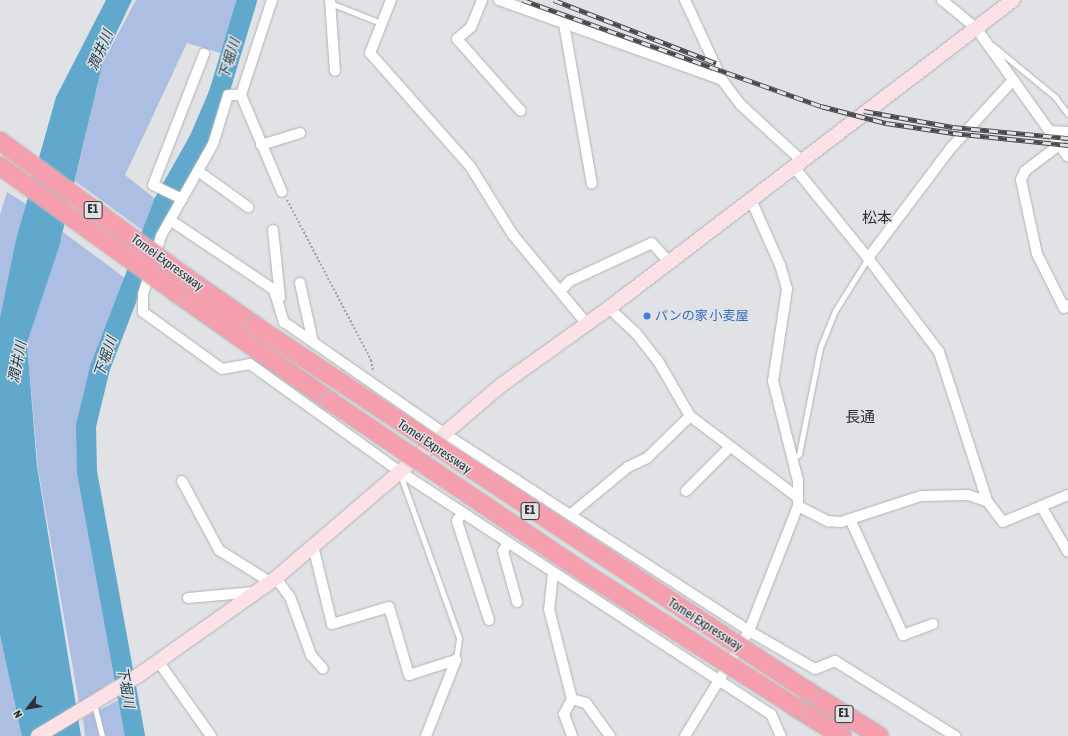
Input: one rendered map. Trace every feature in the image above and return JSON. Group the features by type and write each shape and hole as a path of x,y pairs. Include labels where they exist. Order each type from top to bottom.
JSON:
{"highway":[{"name":"Tomei Expressway","path":"0,141 187,278 254,325 445,454 809,692 879,736"},
{"name":"Tomei Expressway","path":"0,166 245,342 588,575 842,736"}],"street":[{"path":"272,0 241,95 282,192"},
{"path":"391,0 370,53 470,166 513,235 561,290 587,324"},
{"path":"482,0 470,27 457,39 521,111"},
{"path":"499,0 722,80"},
{"path":"685,0 722,80 741,106 798,164 939,352 986,501 1003,522 1068,495"},
{"path":"942,0 979,33 1068,157"},
{"path":"38,736 139,675 273,580 399,471 538,357 609,308 798,164 979,33 1012,0"},
{"path":"331,2 334,71"},
{"path":"564,24 592,184"},
{"path":"180,198 152,185 204,54"},
{"path":"868,258 951,148 1013,80"},
{"path":"241,95 228,96 213,144 198,171 180,198 161,236 143,294 143,312 222,369 250,364 399,471 771,714 781,736"},
{"path":"1050,131 1068,132"},
{"path":"261,145 300,133"},
{"path":"1060,145 1025,171 1021,180 1037,254 1064,308 1068,305"},
{"path":"198,171 248,207"},
{"path":"685,736 721,680 749,631 797,501 798,481 773,381 787,289 780,264 751,200"},
{"path":"170,220 274,290 281,304"},
{"path":"273,230 284,322 445,434 749,631 815,669 835,661 955,736"},
{"path":"561,290 570,281 652,243 669,262"},
{"path":"300,283 313,342"},
{"path":"609,308 636,333 658,361 690,416 797,501 828,520 850,519 921,496 968,495 986,501"},
{"path":"570,515 628,467 647,458 690,416"},
{"path":"686,491 730,447"},
{"path":"182,481 219,550 273,580 290,597 311,655 324,669"},
{"path":"1041,506 1068,552"},
{"path":"462,513 457,521 489,620"},
{"path":"850,519 903,635 933,624"},
{"path":"508,543 503,551 518,602"},
{"path":"312,546 332,624 389,607 409,675 456,660"},
{"path":"553,573 550,609 572,699 564,714 572,736"},
{"path":"188,598 257,592"},
{"path":"426,736 456,660"},
{"path":"158,661 211,736"},
{"path":"572,699 586,703 610,736"}],"lane":[{"path":"331,2 382,24"},
{"path":"979,33 1036,79 1068,114"},
{"path":"792,459 799,454 820,348 835,311 868,258"},
{"path":"399,471 459,638 456,660"},
{"path":"90,705 102,736"}],"path":[{"path":"282,192 371,360 376,386"}],"shaded area":[{"path":"136,0 240,0 227,55 187,43 125,175 158,201 145,232 75,181 102,64"},
{"path":"7,192 26,204 0,319 0,215"},
{"path":"63,232 133,284 98,360 82,471 119,677 79,703 38,469 27,343"},
{"path":"0,634 23,736 0,736"},
{"path":"123,698 136,736 85,736 83,718"}],"water":[{"name":"潤井川","path":"106,0 132,0 103,61 59,247 27,343 37,466 81,736 22,736 0,635 0,318 16,240 56,97"}],"waterway":[{"name":"下堀川","path":"135,736 87,471 86,426 100,368 164,202 199,140 219,93 247,0"}],"railway":[{"path":"523,0 821,106 886,123 953,133 1068,145"},
{"path":"554,0 716,63"},
{"path":"864,111 953,127 1068,138"}],"place":[{"name":"パンの家 小麦屋","path":"647,316"}],"district":[{"name":"松本","path":"877,218"},
{"name":"長通","path":"860,417"}]}
